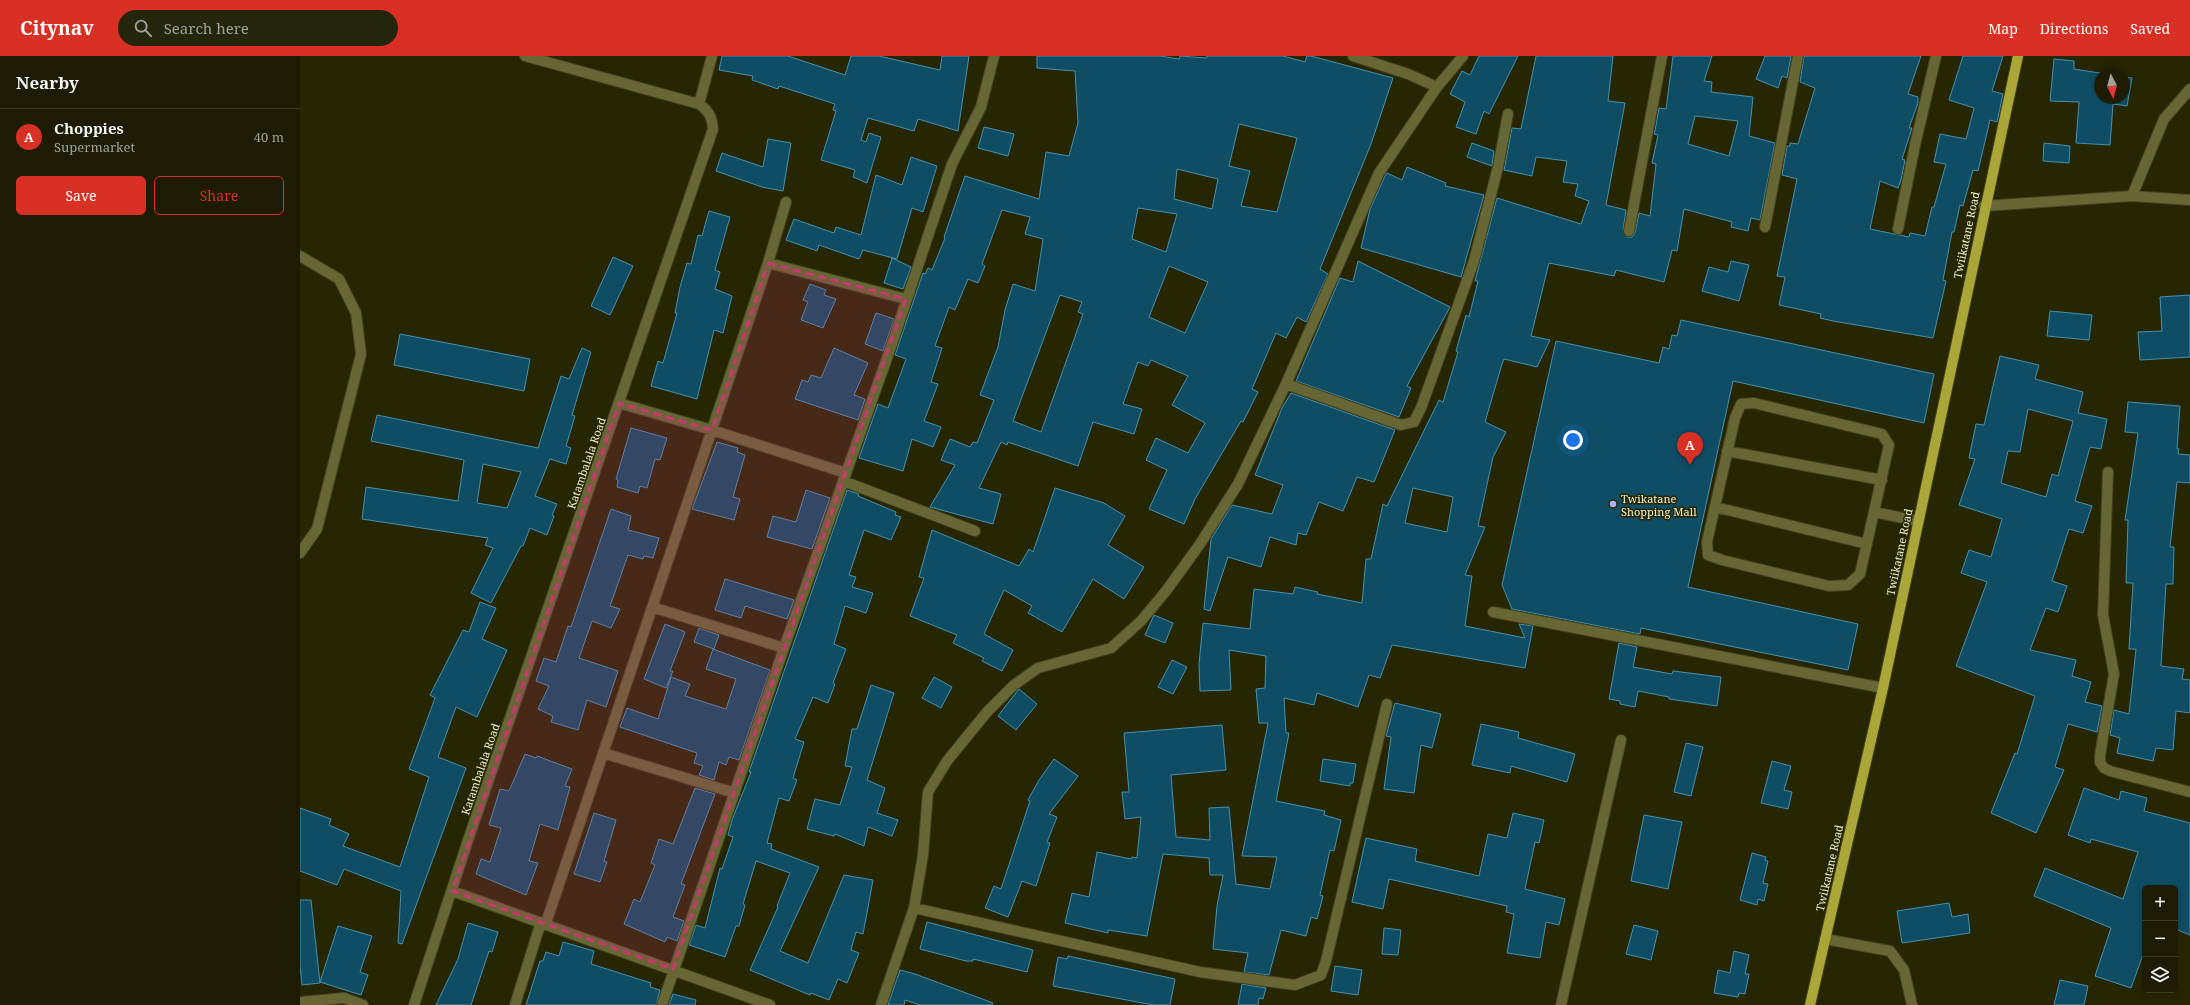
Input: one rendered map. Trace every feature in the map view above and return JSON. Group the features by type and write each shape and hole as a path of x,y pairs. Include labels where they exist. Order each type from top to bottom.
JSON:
{"main road":[{"name":"Twiikatane Road","path":"1810,1005 1883,688 1984,206 2018,56"}],"street":[{"path":"525,56 699,104 712,56"},
{"path":"662,1005 673,969 696,909 784,648 845,477 952,164 981,107 994,56"},
{"path":"1353,56 1408,74 1437,87"},
{"path":"881,1005 914,908 923,855 928,792 947,761 987,712 1014,685 1038,668 1111,648 1141,621 1200,544 1238,484 1286,384 1379,172 1437,87 1463,56"},
{"path":"1628,231 1662,56"},
{"path":"1766,227 1798,56"},
{"path":"1898,229 1915,146 1936,56"},
{"path":"2132,196 2164,119 2190,89"},
{"name":"Katambalala Road","path":"414,1005 714,129 712,118 708,110 699,104"},
{"path":"1286,384 1401,425 1414,422 1421,408 1474,261 1498,167 1508,114"},
{"path":"1984,206 2132,196 2190,200"},
{"path":"515,1005 603,753 768,263 786,202"},
{"path":"300,256 339,279 356,313 361,354 318,528 300,553"},
{"path":"768,263 906,299"},
{"path":"619,403 712,430 845,477 975,531"},
{"path":"1754,403 1882,434 1889,445 1860,574 1848,585 1829,586 1722,560 1708,555 1707,542 1727,451 1734,418 1741,404 1754,403"},
{"path":"1727,451 1882,480"},
{"path":"2108,472 2103,615 2114,674 2101,748 2100,762 2104,768 2110,771 2190,792"},
{"path":"1715,507 1867,544"},
{"path":"1874,512 1918,521"},
{"path":"652,607 784,648"},
{"path":"1493,612 1883,688"},
{"path":"914,908 1200,972 1295,985 1321,975 1326,961 1387,704"},
{"path":"1561,1005 1621,740"},
{"path":"603,753 735,794"},
{"path":"452,891 770,1005"},
{"path":"1825,939 1890,951 1904,970 1912,1005"},
{"path":"300,1002 344,998 363,1005"}],"highlighted area":[{"path":"768,263 906,299 673,969 452,891 619,403 712,430"}],"building":[{"path":"722,56 788,56 845,75 851,56 879,56 940,70 942,56 969,56 958,131 918,119 914,131 868,118 861,140 866,142 869,133 881,137 867,183 853,177 855,170 821,160 836,111 833,110 835,104 779,86 778,89 752,80 753,76 719,70"},
{"path":"1037,56 1160,56 1179,59 1180,56 1206,58 1207,56 1283,56 1305,62 1307,56 1311,56 1393,78 1371,144 1320,269 1328,274 1306,322 1297,317 1286,338 1276,333 1252,389 1258,392 1243,422 1241,421 1195,499 1184,524 1149,509 1167,470 1146,460 1156,438 1188,453 1205,423 1172,405 1188,376 1151,360 1148,366 1138,362 1123,404 1142,409 1134,434 1093,422 1078,466 1008,442 1007,445 1001,442 979,488 1001,494 993,524 930,507 955,465 941,460 950,439 970,447 973,442 977,443 994,400 980,395 998,347 1005,310 1013,284 1035,291 1043,239 1025,234 1030,217 1002,210 982,264 985,266 978,283 968,279 955,310 949,307 935,346 942,348 931,382 938,384 924,421 941,427 933,447 912,439 903,471 859,458 878,404 888,408 906,359 895,355 923,273 925,274 928,268 932,270 945,238 944,237 965,176 1039,199 1046,152 1069,156 1078,123 1075,71 1037,68","holes":["1239,124 1297,138 1277,212 1241,206 1250,171 1229,166","1177,169 1218,179 1212,209 1174,199","1138,208 1177,214 1166,252 1132,239","1169,266 1208,282 1185,333 1149,317","1060,295 1082,302 1078,312 1083,314 1041,432 1013,421"]},
{"path":"1479,56 1518,56 1489,114 1484,111 1476,134 1456,127 1465,102 1450,94 1462,71 1470,75"},
{"path":"1536,56 1613,56 1608,101 1625,103 1606,205 1626,210 1623,230 1627,237 1632,237 1635,233 1639,213 1650,216 1656,164 1652,163 1658,135 1654,134 1659,108 1666,109 1673,56 1712,56 1704,81 1712,82 1711,92 1753,97 1749,136 1775,143 1760,220 1751,218 1748,231 1731,227 1732,222 1684,209 1677,251 1672,250 1664,282 1616,270 1614,276 1549,263 1531,336 1550,340 1537,367 1504,359 1502,364 1485,422 1506,432 1493,457 1478,526 1485,527 1465,575 1472,576 1465,626 1525,638 1519,624 1533,626 1525,668 1392,645 1380,678 1369,675 1358,707 1317,693 1314,705 1284,698 1286,733 1289,733 1276,801 1325,811 1324,815 1341,820 1334,851 1330,850 1320,895 1323,896 1317,919 1311,917 1306,936 1281,930 1269,975 1244,972 1248,953 1213,949 1217,906 1223,875 1210,875 1209,858 1163,854 1147,936 1108,930 1108,933 1065,923 1072,893 1089,897 1097,852 1131,859 1132,857 1137,858 1141,817 1125,819 1122,792 1129,792 1124,733 1222,725 1226,770 1171,775 1176,837 1210,840 1209,808 1229,807 1236,884 1270,889 1277,857 1242,856 1268,723 1259,723 1256,689 1265,688 1266,656 1229,650 1231,690 1200,691 1199,664 1203,623 1250,629 1254,589 1293,594 1295,587 1318,592 1317,594 1362,603 1366,559 1371,559 1383,504 1387,506 1439,400 1443,402 1458,352 1456,351 1466,315 1469,317 1478,281 1475,281 1497,198 1581,224 1589,201 1575,196 1578,184 1563,182 1567,161 1536,157 1532,176 1504,170 1512,128 1521,129","holes":["1695,116 1738,121 1729,156 1688,144","1413,488 1453,497 1447,532 1405,523"]},
{"path":"1765,56 1791,56 1787,78 1782,76 1778,88 1756,79"},
{"path":"1804,56 1921,56 1908,94 1918,97 1918,103 1909,128 1912,128 1902,159 1905,160 1901,180 1898,188 1880,181 1870,229 1909,237 1910,233 1925,236 1932,207 1934,207 1946,164 1934,162 1940,134 1966,139 1974,108 1949,100 1963,56 2003,56 1992,91 2003,94 1997,122 1990,120 1978,171 1973,170 1963,206 1960,205 1954,232 1952,232 1943,280 1946,281 1933,338 1833,321 1820,318 1821,314 1779,305 1785,277 1777,276 1797,179 1782,175 1787,146 1790,146 1790,143 1798,144 1815,88 1800,82"},
{"path":"2054,59 2074,61 2074,69 2094,72 2094,104 2113,104 2110,145 2076,143 2079,102 2050,101"},
{"path":"2130,78 2132,78 2130,89"},
{"path":"2113,104 2127,104 2127,106"},
{"path":"984,127 1014,134 1008,156 978,148"},
{"path":"768,139 791,143 783,191 762,187 716,171 722,153 763,167"},
{"path":"1472,143 1494,151 1492,166 1467,157"},
{"path":"2044,143 2070,146 2069,163 2043,161"},
{"path":"911,157 937,166 923,212 912,208 897,259 863,250 859,259 819,245 817,251 786,240 794,219 834,233 836,227 861,235 876,175 902,185"},
{"path":"1407,167 1446,183 1445,186 1484,195 1461,277 1361,248 1370,209 1385,176 1387,173 1402,180"},
{"path":"709,211 730,217 715,270 720,272 715,289 732,296 723,333 714,330 697,399 651,386 658,361 663,363 677,313 675,313 680,287 687,263 691,264 698,235 702,236"},
{"path":"613,257 633,266 610,315 591,306"},
{"path":"892,258 911,267 903,289 884,283"},
{"path":"1358,261 1450,307 1407,386 1411,388 1399,417 1296,381 1340,278 1353,282"},
{"path":"1731,261 1749,265 1739,301 1702,291 1709,267 1728,272"},
{"path":"810,284 826,290 824,295 836,299 823,328 801,320 808,302 803,300"},
{"path":"2190,295 2190,357 2140,360 2138,332 2162,331 2160,297"},
{"path":"2050,311 2092,315 2089,340 2047,336"},
{"path":"876,313 894,319 883,351 865,344"},
{"name":"Twikatane Shopping Mall","path":"1681,320 1934,374 1924,423 1733,381 1688,587 1858,624 1848,670 1641,628 1640,634 1512,609 1502,585 1556,341 1659,363 1663,347 1669,349 1672,335 1677,336"},
{"path":"400,334 530,359 524,391 394,365"},
{"path":"582,348 591,352 572,415 575,416 566,446 571,448 566,464 550,459 535,496 557,504 552,515 554,516 547,535 530,528 523,546 521,546 491,603 471,593 493,548 485,545 488,538 362,519 366,487 458,501 464,460 371,441 377,415 538,448 561,376 569,379","holes":["483,464 521,472 507,508 477,503"]},
{"path":"834,348 868,363 854,395 865,399 858,420 795,399 802,380 808,382 811,375 821,378"},
{"path":"2000,356 2039,365 2035,379 2083,392 2078,413 2107,419 2101,449 2090,447 2075,501 2092,506 2083,533 2069,529 2052,581 2067,586 2058,612 2046,608 2030,650 2076,660 2072,676 2091,682 2085,702 2102,706 2097,732 2068,724 2055,767 2064,770 2036,833 1991,813 2015,753 2017,754 2035,696 1956,666 1987,582 1961,573 1969,550 1991,557 2002,519 1959,505 1975,459 1969,458 1976,424 1984,425","holes":["2028,409 2073,421 2058,476 2052,474 2046,497 2001,483 2008,451 2020,452"]},
{"path":"1291,393 1395,430 1374,482 1357,477 1343,511 1319,502 1306,535 1298,533 1296,545 1270,537 1261,567 1228,557 1210,611 1204,609 1211,539 1232,505 1272,514 1283,485 1255,475 1282,408"},
{"path":"2128,402 2180,406 2177,449 2179,449 2178,454 2190,455 2190,483 2177,482 2170,547 2174,547 2173,584 2166,584 2161,666 2184,669 2182,679 2190,680 2190,713 2176,711 2173,750 2156,748 2153,761 2117,753 2120,738 2110,735 2114,710 2129,714 2136,649 2129,649 2133,583 2126,583 2128,520 2125,520 2138,433 2125,432"},
{"path":"631,428 667,438 660,460 655,459 647,488 640,486 638,493 617,487 618,480 616,479"},
{"path":"717,442 738,448 737,452 745,455 733,497 740,499 734,520 692,509"},
{"path":"1055,488 1104,503 1125,516 1108,545 1144,567 1124,599 1093,579 1062,632 1028,613 1032,606 1004,590 984,634 1013,650 1002,671 982,661 984,658 953,643 957,635 910,616 924,578 919,577 932,530 1019,566 1029,549 1033,552"},
{"path":"806,490 830,498 812,549 767,537 773,516 796,522"},
{"path":"847,490 859,494 858,496 896,512 895,515 901,517 891,540 864,530 849,575 856,577 852,587 873,593 866,613 845,606 834,644 846,649 833,683 835,684 828,703 813,697 795,739 804,742 793,778 797,780 789,801 779,798 767,843 772,844 771,849 819,867 780,951 808,963 844,875 873,880 863,934 856,932 851,950 859,953 847,983 838,979 829,1000 811,993 810,995 750,970 778,907 777,906 790,873 756,861 743,904 745,905 739,926 736,926 725,957 689,945 696,925 705,928 720,868 722,869 733,837 728,835 732,820 751,772 749,772"},
{"path":"611,509 631,516 628,530 659,538 653,558 644,556 643,559 628,555 610,606 620,609 611,628 592,621 579,658 618,671 606,707 587,700 578,730 551,722 553,716 538,709 549,686 536,681 544,658 556,662 568,626 571,627"},
{"path":"725,579 794,600 787,619 745,606 741,618 715,610"},
{"path":"480,602 496,608 482,639 507,650 477,717 456,707 438,757 466,768 402,944 398,943 401,891 344,869 337,885 300,871 300,808 331,819 329,825 349,834 343,846 400,867 429,777 409,769 435,698 430,695 463,630 469,632"},
{"path":"1154,615 1173,623 1165,643 1145,635"},
{"path":"665,624 685,632 670,671 673,671 666,688 644,679"},
{"path":"699,628 719,635 714,649 694,642"},
{"path":"1619,643 1637,647 1633,667 1672,674 1673,671 1721,677 1717,706 1669,699 1669,697 1638,691 1635,707 1620,704 1620,701 1609,699"},
{"path":"713,649 770,670 739,760 729,757 726,765 719,762 714,780 699,775 703,766 694,763 697,753 620,727 627,708 658,719 671,677 690,684 685,696 726,709 736,679 706,669"},
{"path":"1172,660 1187,667 1173,694 1158,687"},
{"path":"934,677 952,687 941,708 922,698"},
{"path":"871,685 894,693 867,780 885,788 877,813 898,820 892,836 868,827 864,846 835,834 834,836 807,829 815,799 840,805 852,767 845,766 852,729 857,729"},
{"path":"1019,689 1037,704 1016,730 998,716"},
{"path":"1395,703 1441,714 1432,748 1421,745 1414,793 1384,789 1391,737 1386,736"},
{"path":"1481,724 1519,732 1518,738 1575,754 1567,782 1511,766 1510,773 1472,765"},
{"path":"1686,743 1703,747 1691,796 1674,792"},
{"path":"525,754 536,758 537,756 572,769 565,786 570,787 558,830 540,824 529,861 538,863 526,895 476,874 481,859 490,862 501,828 489,825 500,789 509,791"},
{"path":"1054,759 1078,776 1049,814 1057,817 1047,842 1050,843 1036,886 1022,881 1008,917 985,908 994,886 1001,889 1030,801 1028,800 1039,780"},
{"path":"1323,759 1356,764 1353,783 1350,783 1350,786 1320,781"},
{"path":"1772,761 1791,766 1784,790 1792,792 1788,809 1761,803"},
{"path":"695,788 715,794 681,884 685,885 673,917 684,921 677,941 667,937 665,942 624,924 634,899 640,902 655,865 651,863 659,839 673,844"},
{"path":"2084,788 2119,800 2121,791 2147,798 2144,811 2190,823 2190,935 2178,930 2178,885 2142,885 2142,957 2131,988 2095,976 2111,928 2034,896 2045,868 2123,899 2138,852 2091,839 2090,843 2068,835"},
{"path":"594,813 616,820 604,861 607,862 600,882 574,874"},
{"path":"1513,813 1544,820 1539,843 1535,842 1525,889 1565,899 1559,925 1546,922 1540,958 1507,953 1514,914 1506,912 1507,906 1389,879 1383,909 1352,902 1366,838 1417,849 1415,861 1479,876 1488,834 1507,838"},
{"path":"1644,815 1682,822 1668,889 1631,881"},
{"path":"1752,853 1766,857 1765,860 1768,861 1763,883 1768,884 1764,901 1758,899 1757,905 1740,900"},
{"path":"300,900 311,900 320,983 302,985 300,966"},
{"path":"1949,903 1952,917 1968,914 1970,933 1902,943 1897,911"},
{"path":"927,922 1033,950 1027,972 973,959 973,961 966,961 920,949"},
{"path":"468,923 498,932 492,952 489,951 471,1005 436,1005 458,959"},
{"path":"1634,925 1658,931 1651,960 1626,954"},
{"path":"338,926 372,936 360,972 368,975 361,995 320,982"},
{"path":"1384,928 1401,930 1398,955 1382,954"},
{"path":"563,942 594,951 591,964 651,983 650,987 660,990 656,1005 526,1005 540,961 543,961 546,952 559,956"},
{"path":"1734,951 1749,955 1745,974 1749,974 1745,994 1739,993 1738,997 1714,993 1718,970 1730,973"},
{"path":"1068,956 1175,979 1170,1005 1153,1005 1053,986 1058,957 1067,959"},
{"path":"1335,966 1362,970 1358,995 1331,991"},
{"path":"900,970 915,974 993,1003 992,1005 920,1005 905,1000 904,1005 888,1005"},
{"path":"2060,980 2088,986 2084,1005 2054,1005"},
{"path":"1242,984 1266,988 1263,999 1259,998 1258,1005 1238,1005"},
{"path":"673,994 696,1000 695,1005 669,1005"}],"place":[{"name":"Choppies","path":"1690,465"},
{"name":"Twikatane Shopping Mall","path":"1613,504"}]}
